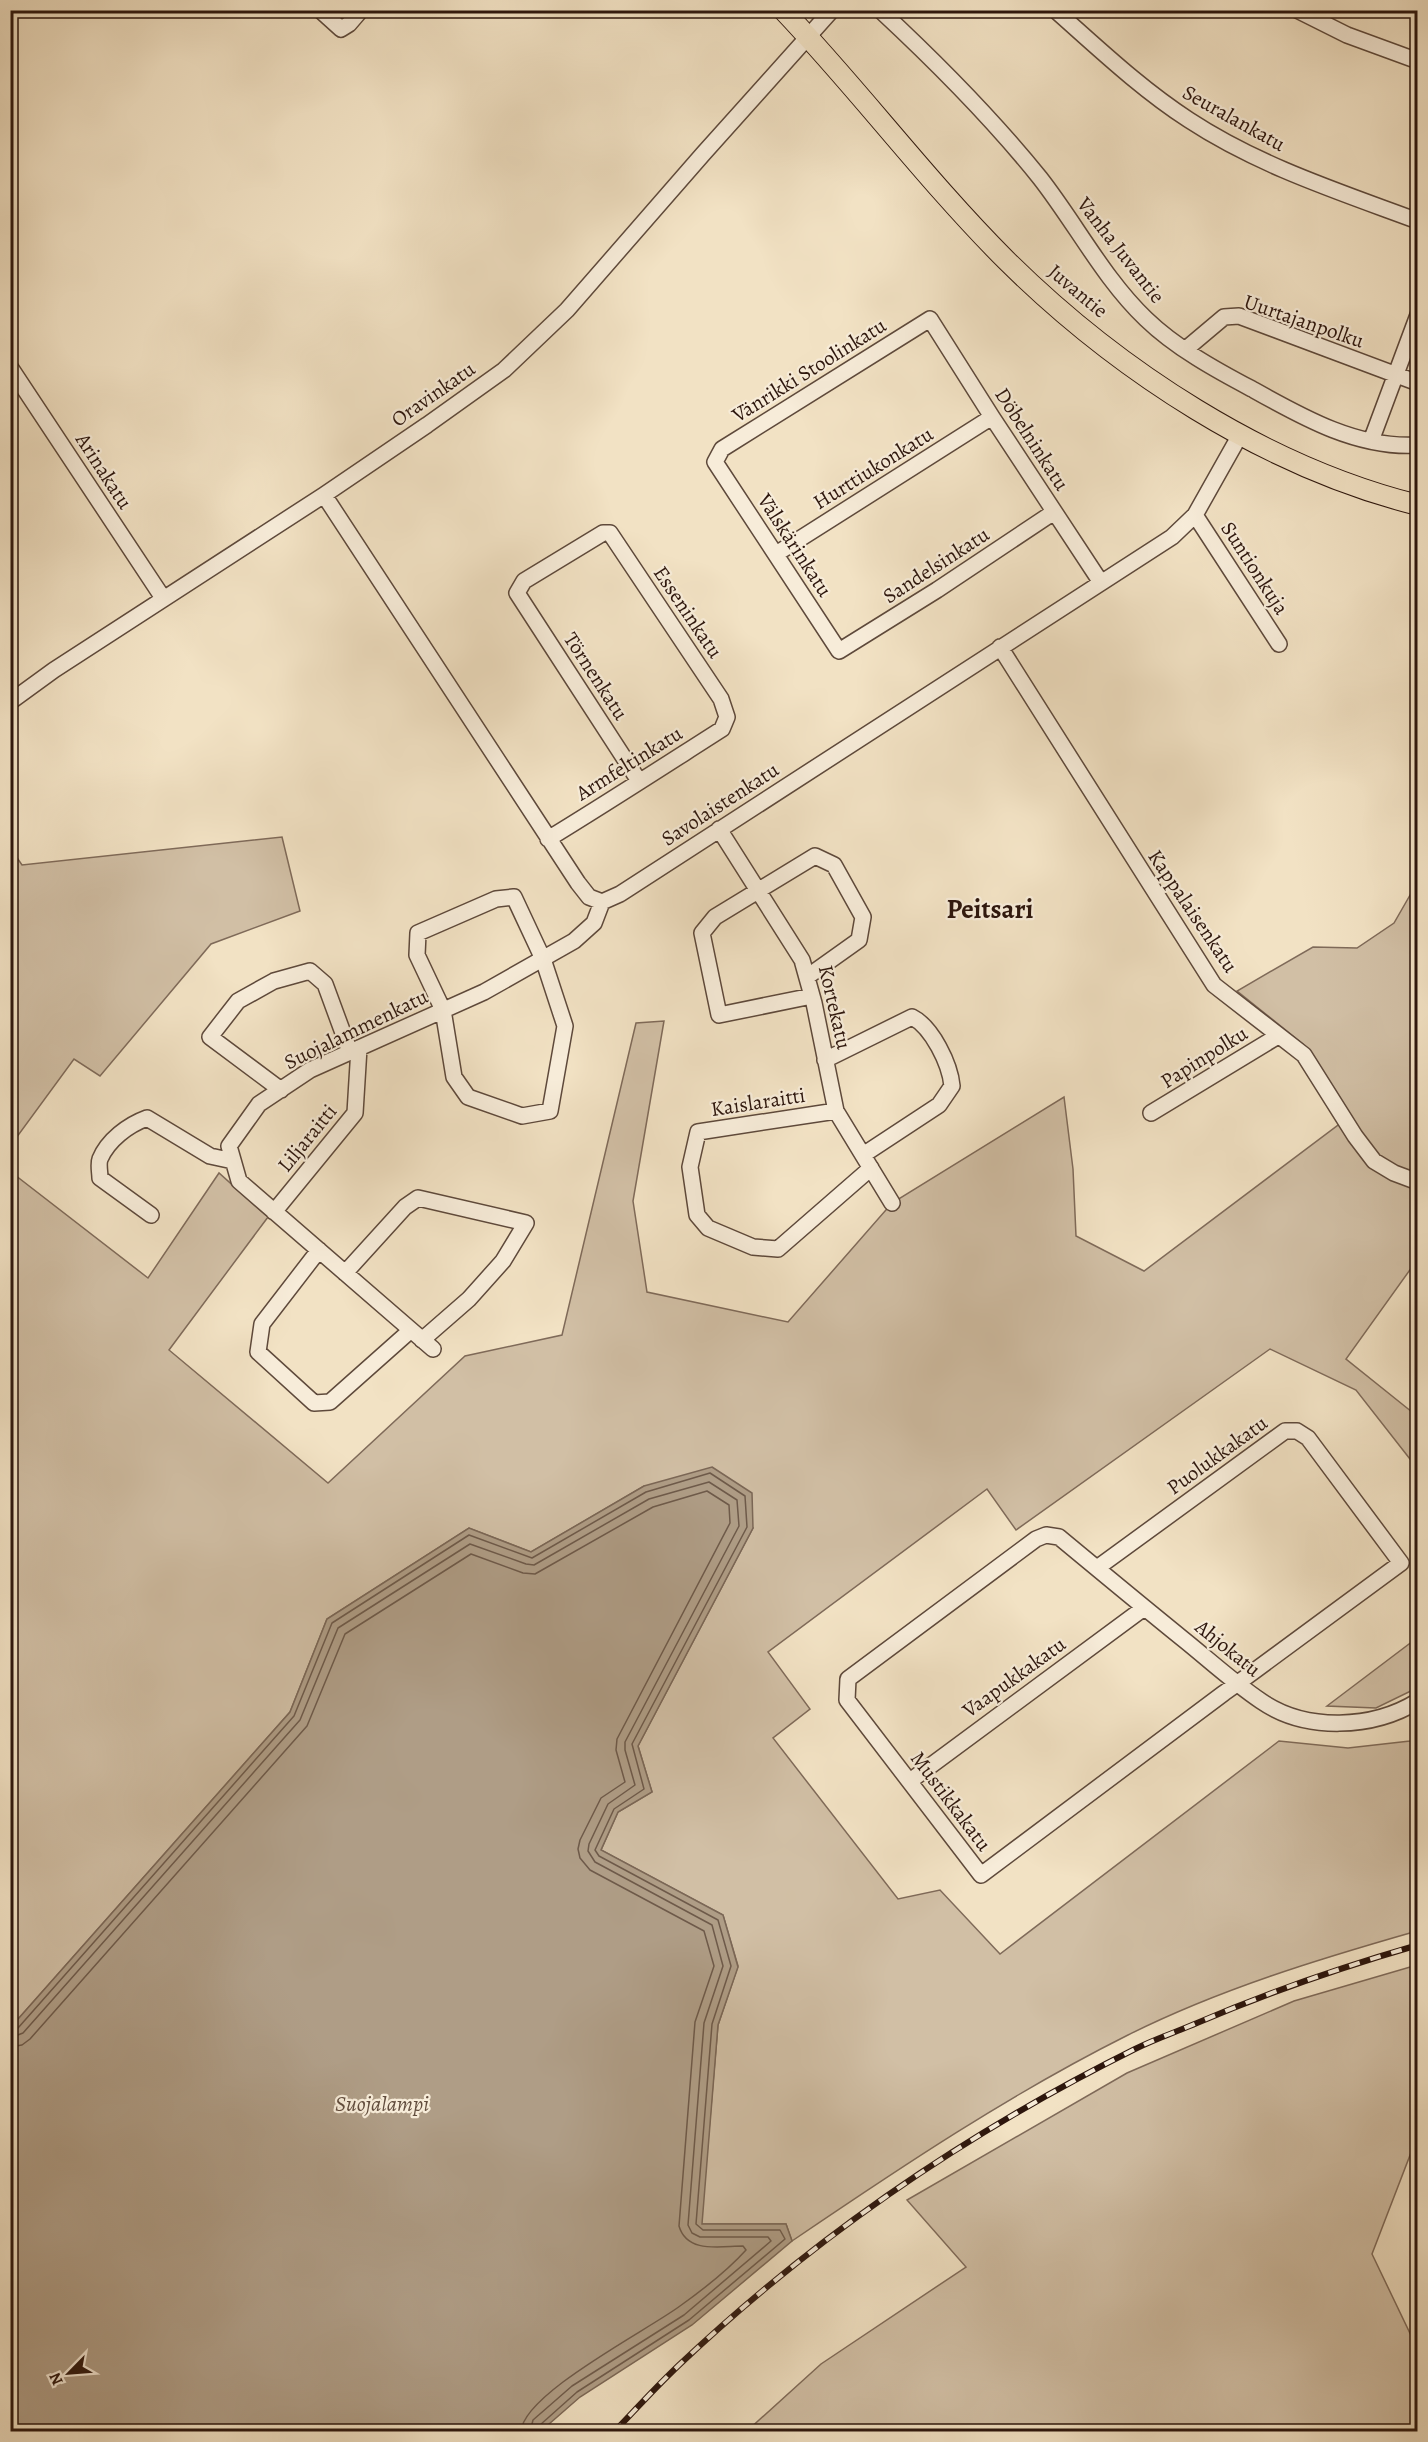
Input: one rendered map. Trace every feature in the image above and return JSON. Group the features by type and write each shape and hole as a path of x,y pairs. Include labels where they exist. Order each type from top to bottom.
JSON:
{"main road":[{"name":"Juvantie","path":"783,10 1006,260 1054,304 1112,351 1240,435 1302,467 1387,497 1418,505"}],"street":[{"path":"320,10 341,28 349,24 362,10"},
{"name":"Oravinkatu","path":"10,702 163,598 324,495 504,370 567,310 832,10"},
{"name":"Vanha Juvantie","path":"880,10 942,68 1000,132 1040,179 1130,303 1149,321 1215,369 1300,415 1350,436 1371,441 1418,445"},
{"name":"Seuralankatu","path":"1055,10 1162,101 1218,138 1286,171 1418,221"},
{"path":"1297,10 1347,34 1418,61"},
{"path":"1371,441 1418,315"},
{"name":"Uurtajanpolku","path":"1186,349 1224,317 1239,316 1418,383"},
{"name":"Döbelninkatu","path":"930,319 1100,581"},
{"name":"Vänrikki Stoolinkatu","path":"715,462 722,449 930,319"},
{"name":"Arinakatu","path":"10,367 163,598"},
{"name":"Hurttiukonkatu","path":"776,554 992,417"},
{"name":"Savolaistenkatu","path":"602,902 620,894 1100,581 1172,537 1195,515 1240,435"},
{"name":"Välskärinkatu","path":"715,462 839,651"},
{"path":"324,495 548,838 589,897 602,902"},
{"name":"Sandelsinkatu","path":"839,651 937,590 1054,512"},
{"name":"Suntionkuja","path":"1195,515 1279,644"},
{"name":"Esseninkatu","path":"517,592 524,581 603,532 610,533 721,699 727,717"},
{"name":"Törnenkatu","path":"517,592 639,781"},
{"name":"Kappalaisenkatu","path":"1000,647 1214,985 1304,1055 1355,1136 1374,1161 1418,1182"},
{"name":"Armfeltinkatu","path":"548,838 722,729 727,717"},
{"name":"Kortekatu","path":"719,829 802,960 812,996 836,1111 892,1203"},
{"path":"807,977 860,940 863,917 834,865 815,856 716,917 702,933 719,1015 812,996"},
{"path":"514,897 543,958 565,1026 550,1111 522,1116 468,1097 454,1077 443,1010 417,955 418,933 496,899 514,897"},
{"name":"Suojalammenkatu","path":"233,1161 229,1146 259,1104 310,1070 484,992 574,941 594,923 602,902"},
{"path":"281,1090 210,1037 238,1001 274,981 310,971 325,984 354,1050"},
{"path":"825,1060 912,1017 923,1023 951,1070 952,1086 939,1105 867,1162"},
{"name":"Papinpolku","path":"1151,1113 1278,1036"},
{"name":"Liljaraitti","path":"274,1212 355,1113 354,1050"},
{"name":"Kaislaraitti","path":"836,1111 698,1132 690,1167 697,1215 708,1228 717,1232 753,1247 778,1249 867,1162"},
{"path":"151,1215 100,1178 99,1160 115,1138 134,1123 147,1118 210,1156 233,1161 239,1181 422,1340"},
{"path":"319,1251 262,1324 258,1352 314,1403 330,1402 422,1340 469,1299 503,1261 526,1223 418,1198 405,1207 345,1273"},
{"name":"Puolukkakatu","path":"1097,1568 1285,1431 1297,1431 1308,1438 1401,1563 1238,1683"},
{"name":"Ahjokatu","path":"1036,1539 1046,1535 1059,1537 1262,1702 1280,1711 1305,1719 1333,1723 1359,1722 1382,1717 1418,1701"},
{"name":"Mustikkakatu","path":"1036,1539 848,1679 847,1700 981,1875 1238,1683"},
{"name":"Vaapukkakatu","path":"910,1780 1144,1608"}],"shaded area":[{"path":"282,837 300,911 211,944 100,1076 74,1059 11,1145 11,849 22,865"},
{"path":"1417,883 1417,1260 1346,1359 1417,1416 1417,1468 1356,1390 1270,1349 1016,1530 987,1489 768,1652 810,1709 773,1738 898,1899 940,1890 1000,1954 1279,1741 1348,1748 1410,1741 1417,1737 1417,1931 1234,1989 1128,2035 999,2107 915,2159 792,2241 786,2224 701,2224 718,2025 738,1966 723,1915 601,1850 618,1812 652,1792 638,1746 753,1528 644,1486 531,1552 469,1528 327,1619 290,1712 11,2027 11,1172 148,1278 219,1173 268,1217 169,1350 328,1483 465,1356 562,1335 636,1023 664,1021 633,1201 647,1292 788,1322 892,1203 1064,1097 1073,1169 1076,1236 1144,1271 1350,1116 1303,1044 1237,991 1313,947 1357,948 1394,923"},
{"path":"1417,1638 1417,1688 1376,1708 1327,1706"},
{"path":"1417,1965 1417,2137 1372,2254 1417,2348 1417,2431 747,2431 821,2364 966,2267 907,2200 1127,2073 1294,2001"}],"water":[{"name":"Suojalampi","path":"712,1467 752,1493 753,1528 638,1746 652,1792 618,1812 601,1850 723,1915 738,1967 718,2025 702,2224 786,2224 792,2241 692,2325 580,2397 541,2431 11,2431 11,2027 290,1712 327,1619 469,1528 531,1552 644,1486"}],"railway":[{"path":"614,2432 678,2366 783,2274 894,2191 1012,2116 1073,2081 1150,2042 1279,1990 1418,1945"}],"district":[{"name":"Peitsari","path":"990,909"}]}
